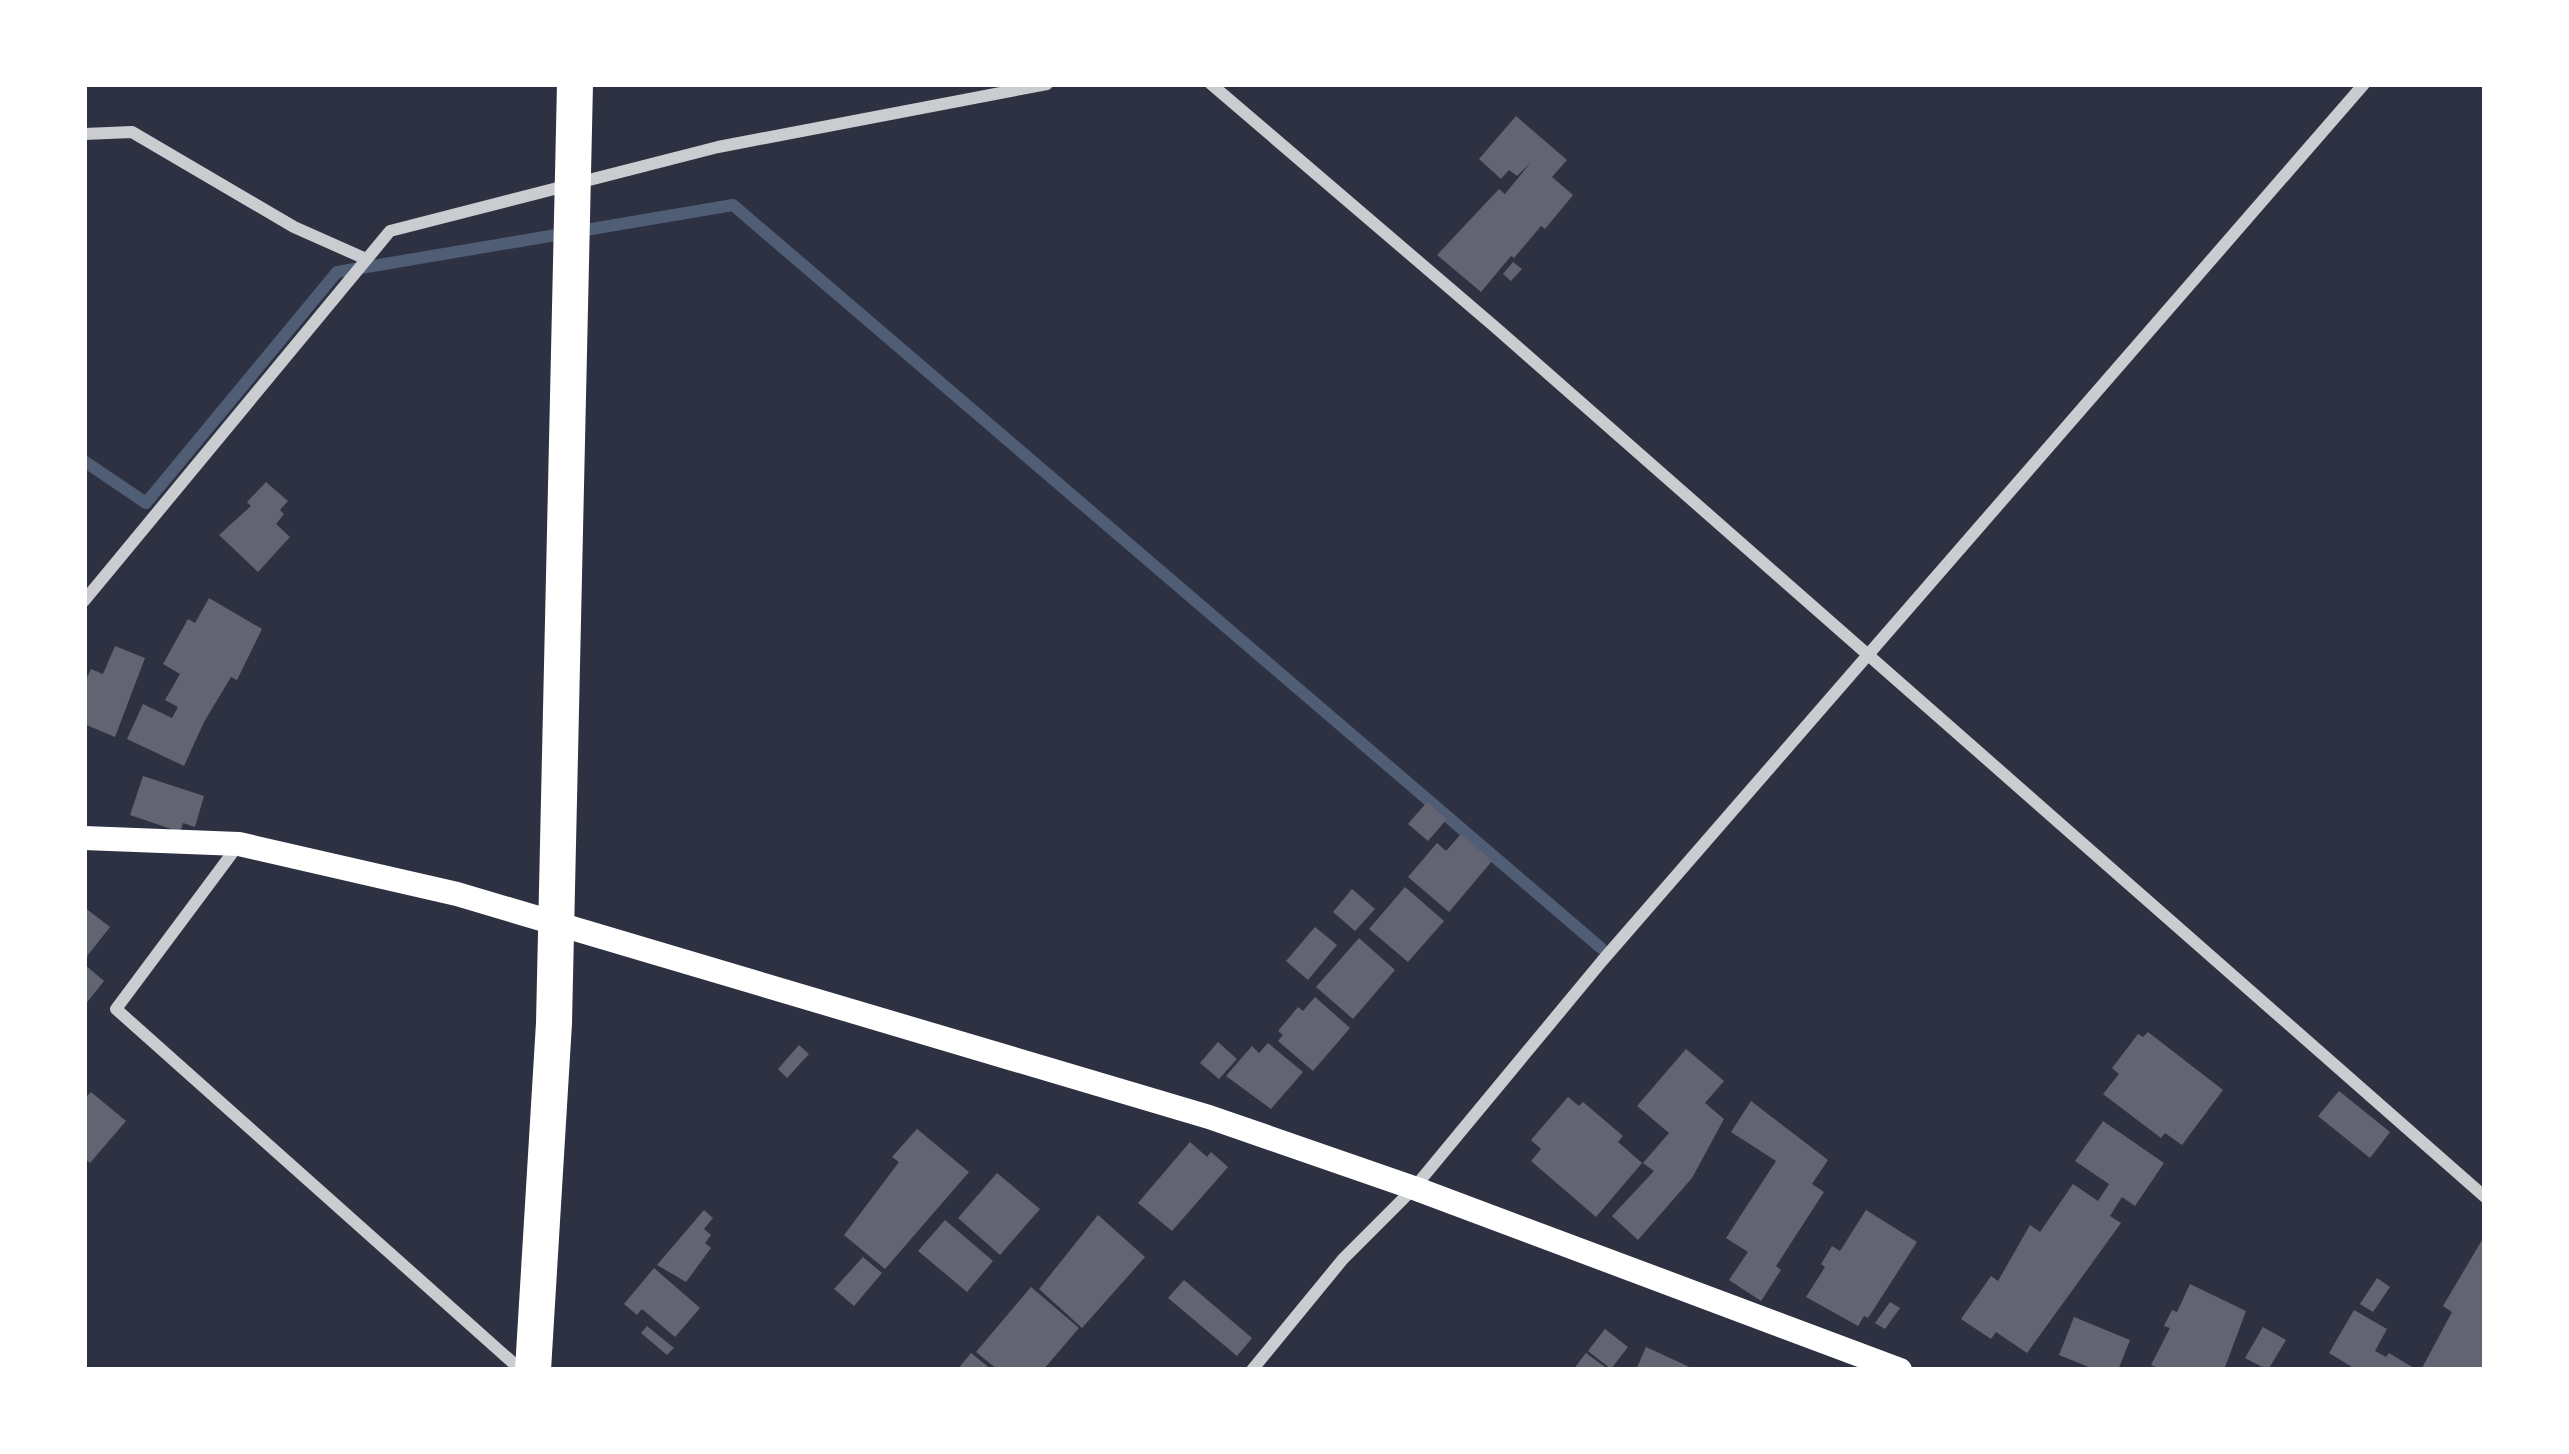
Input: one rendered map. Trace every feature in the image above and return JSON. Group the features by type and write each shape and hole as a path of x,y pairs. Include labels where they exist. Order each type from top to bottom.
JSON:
{"highway":[{"path":"533,1370 554,1023 575,96"}],"main road":[{"path":"84,838 239,844 480,901 1209,1118 1414,1188 1900,1370"}],"street":[{"path":"84,601 390,231 718,147 1048,84"},
{"path":"1211,84 2485,1197"},
{"path":"1252,1370 1343,1258 1414,1188 1602,961 2364,84"},
{"path":"84,134 132,132 294,227 366,259"},
{"path":"239,844 116,1009 521,1370"}],"building":[{"path":"1516,116 1567,160 1552,177 1573,195 1481,292 1437,255 1499,189 1505,194 1531,162 1517,176 1509,170 1501,179 1479,159"},
{"path":"1513,262 1522,269 1511,281 1503,274"},
{"path":"266,482 288,501 276,524 290,537 258,572 219,535 251,506 247,502"},
{"path":"209,598 262,629 237,680 231,677 204,722 184,766 127,739 143,704 172,718 178,707 165,700 180,674 163,664 188,619 195,623"},
{"path":"115,646 145,658 115,737 84,724 84,684 91,669 103,674"},
{"path":"143,776 204,796 195,827 183,823 180,832 130,815"},
{"path":"1427,802 1447,819 1428,841 1408,824"},
{"path":"1461,834 1492,861 1449,912 1408,877 1437,843 1446,851"},
{"path":"1405,887 1444,921 1408,962 1369,929"},
{"path":"1352,889 1375,909 1355,931 1333,912"},
{"path":"84,907 110,927 84,960"},
{"path":"1315,927 1337,945 1308,980 1286,961"},
{"path":"1359,938 1395,970 1353,1019 1316,987"},
{"path":"84,964 104,981 84,1006"},
{"path":"1315,997 1350,1028 1313,1071 1278,1041 1283,1035 1278,1031 1298,1007 1303,1011"},
{"path":"2148,1032 2223,1090 2182,1145 2165,1133 2161,1138 2103,1094 2119,1074 2112,1068 2138,1034 2143,1037"},
{"path":"1218,1042 1237,1059 1219,1079 1200,1063"},
{"path":"1268,1043 1303,1072 1271,1109 1226,1076 1252,1046 1259,1053"},
{"path":"799,1045 809,1054 787,1078 778,1069"},
{"path":"1686,1049 1724,1081 1705,1103 1724,1119 1692,1178 1638,1240 1612,1216 1654,1171 1643,1163 1669,1133 1637,1106"},
{"path":"2339,1091 2390,1132 2370,1158 2318,1116"},
{"path":"91,1092 126,1121 90,1163 84,1158 84,1099"},
{"path":"1568,1097 1579,1106 1583,1102 1623,1136 1618,1142 1642,1163 1596,1217 1531,1161 1541,1149 1531,1140"},
{"path":"1751,1101 1828,1160 1812,1184 1824,1192 1776,1266 1781,1270 1761,1301 1729,1280 1748,1252 1726,1238 1776,1161 1731,1132"},
{"path":"2103,1121 2164,1163 2135,1206 2122,1197 2110,1216 2121,1223 2027,1353 1996,1332 1991,1339 1961,1319 1991,1276 1998,1281 2030,1225 2040,1232 2073,1184 2098,1201 2109,1184 2075,1161"},
{"path":"917,1129 969,1172 885,1269 844,1235 899,1162 892,1157"},
{"path":"1190,1142 1228,1167 1172,1231 1138,1203"},
{"path":"997,1173 1040,1209 1000,1255 958,1218"},
{"path":"704,1210 713,1218 704,1229 711,1235 705,1243 711,1248 686,1282 657,1265"},
{"path":"1866,1210 1917,1242 1858,1326 1806,1297 1832,1246 1840,1251"},
{"path":"1098,1215 1145,1257 1082,1328 1039,1289"},
{"path":"945,1220 993,1261 967,1292 918,1251"},
{"path":"2485,1235 2485,1370 2421,1370 2452,1312 2443,1306"},
{"path":"863,1257 882,1273 854,1306 834,1289"},
{"path":"654,1268 700,1308 675,1337 642,1309 637,1315 624,1304"},
{"path":"2377,1278 2390,1287 2373,1312 2360,1304"},
{"path":"1184,1280 1252,1338 1237,1356 1168,1298"},
{"path":"2190,1284 2246,1311 2224,1370 2162,1370 2151,1365 2170,1328 2164,1326 2172,1310 2177,1312"},
{"path":"1031,1287 1079,1328 1043,1370 998,1370 976,1352"},
{"path":"1890,1302 1900,1308 1885,1329 1875,1323"},
{"path":"2354,1310 2387,1329 2375,1351 2386,1357 2389,1353 2417,1370 2350,1370 2329,1353"},
{"path":"2074,1317 2130,1340 2118,1370 2096,1370 2059,1355"},
{"path":"647,1326 674,1348 667,1355 641,1333"},
{"path":"2263,1327 2286,1340 2268,1370 2245,1358"},
{"path":"1605,1329 1628,1347 1611,1369 1588,1351"},
{"path":"1646,1347 1696,1370 1636,1370"},
{"path":"971,1353 992,1370 957,1370"},
{"path":"1586,1353 1609,1370 1573,1370"}],"waterway":[{"path":"84,461 146,503 337,272 733,205 1601,948"}]}
